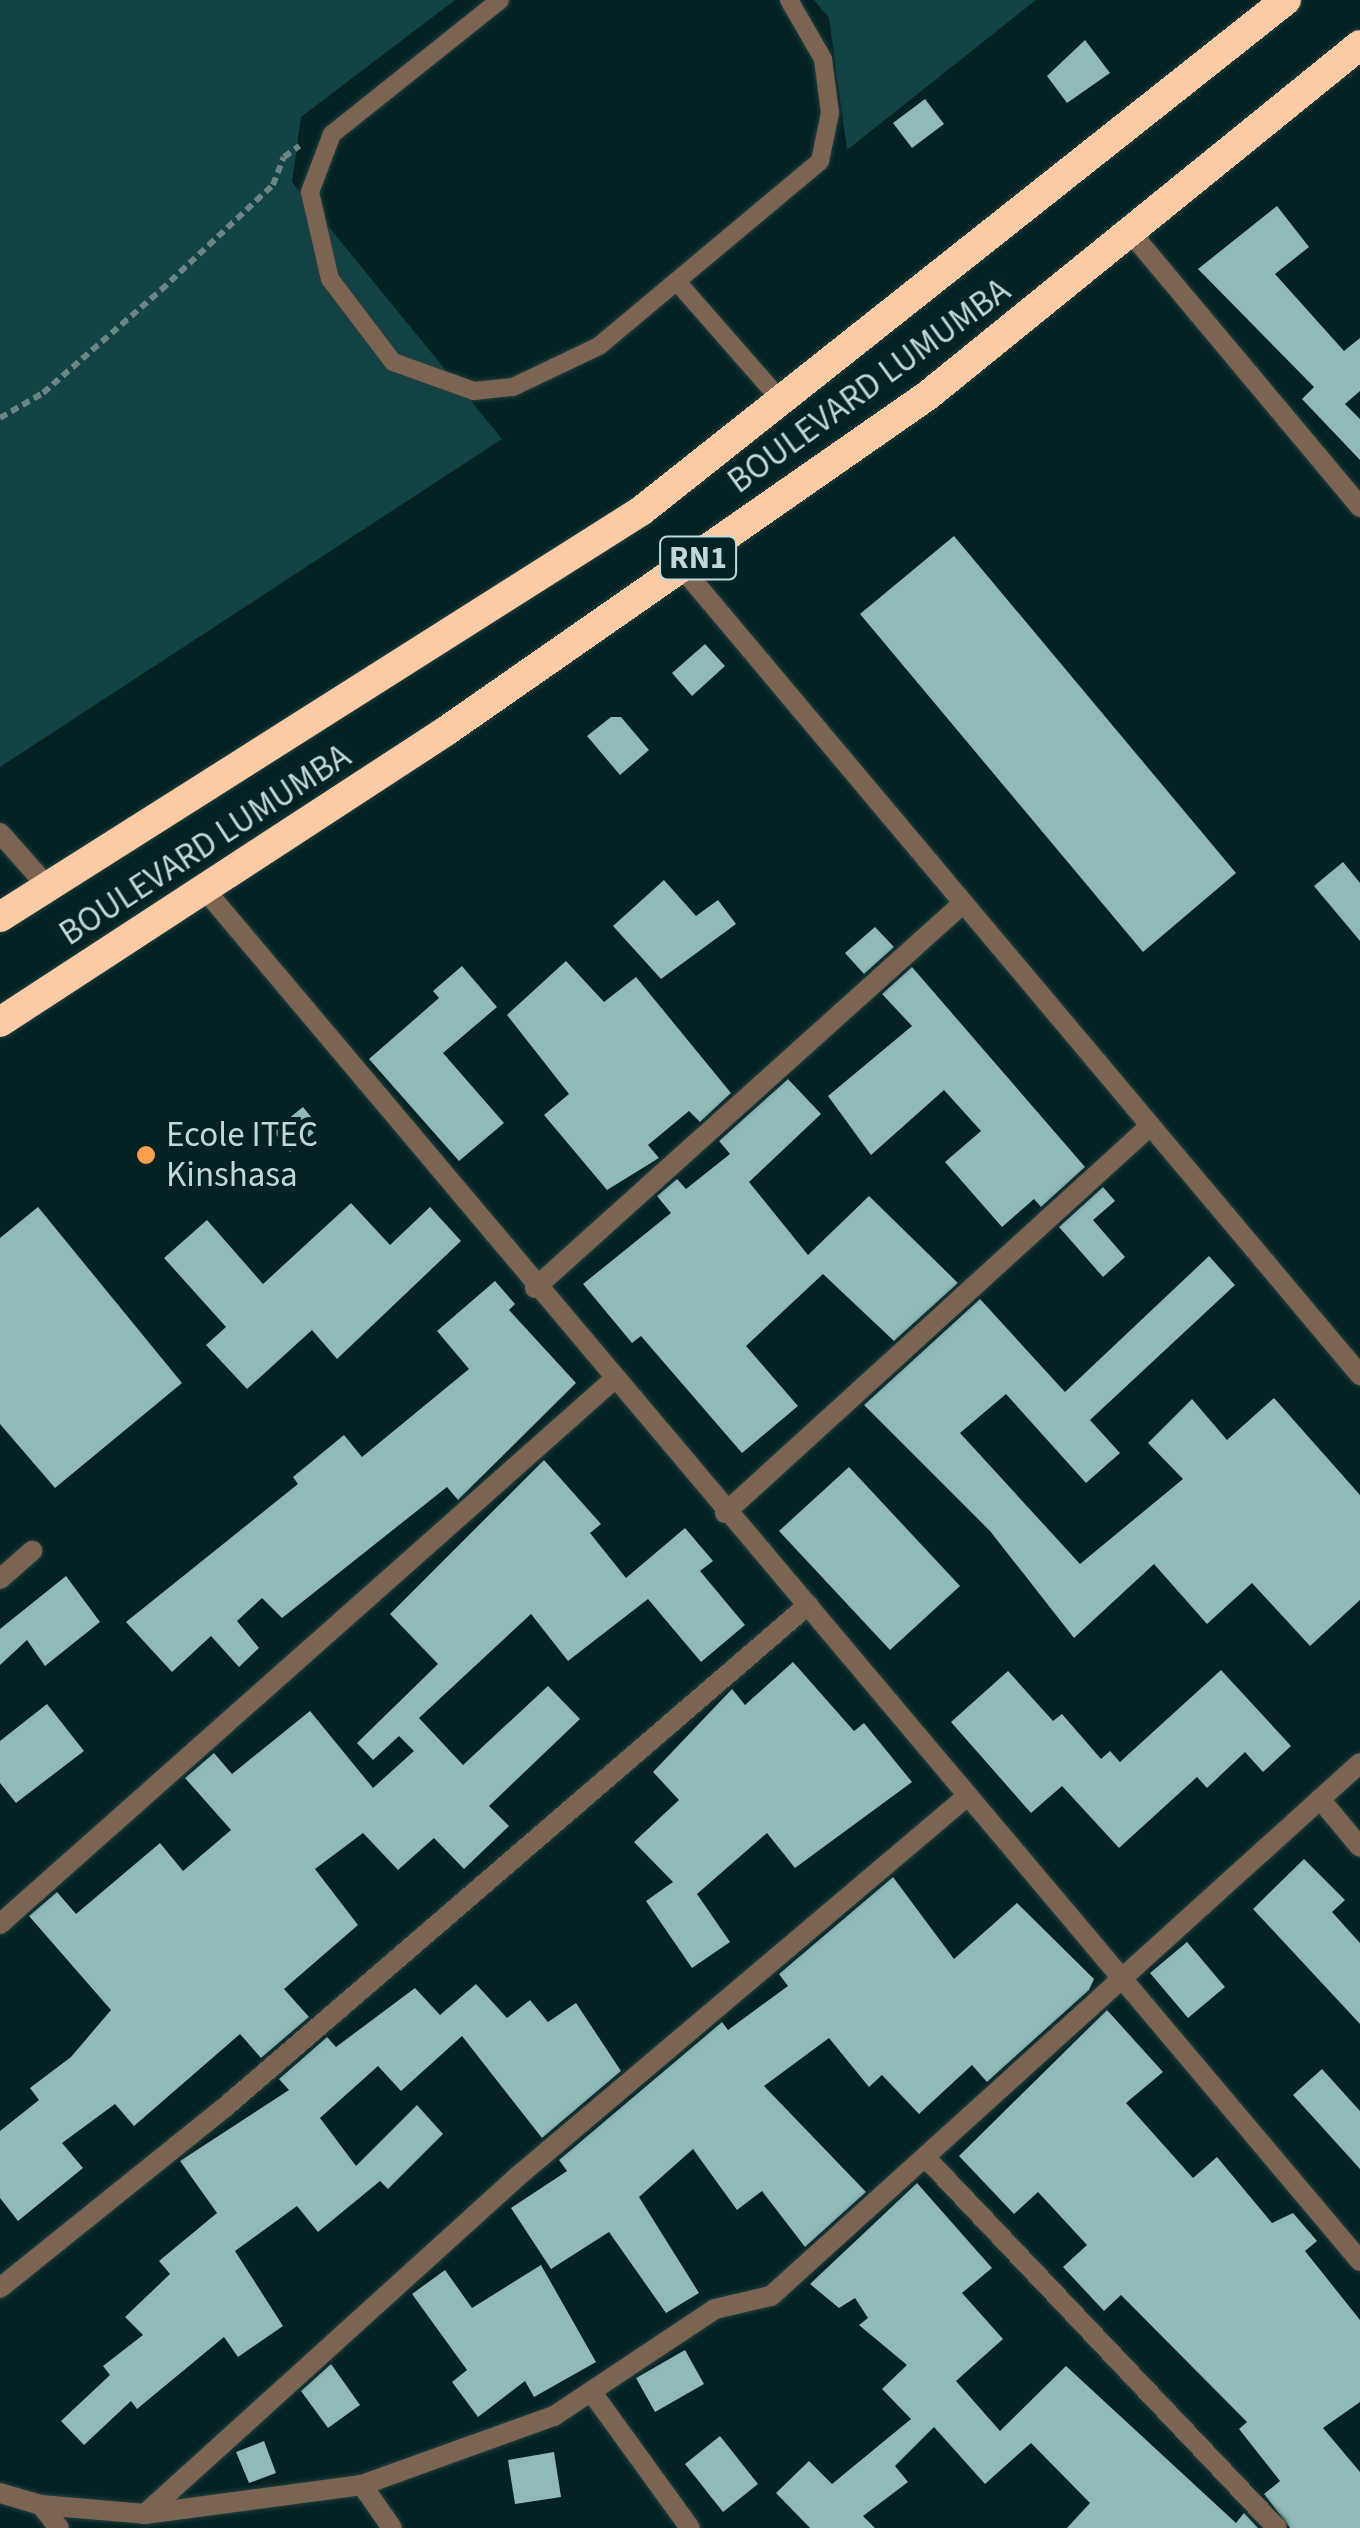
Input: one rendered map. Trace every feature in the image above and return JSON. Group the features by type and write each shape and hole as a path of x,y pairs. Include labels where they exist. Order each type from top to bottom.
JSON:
{"highway":[{"name":"BOULEVARD LUMUMBA","path":"0,917 641,511 783,403 1286,0"},
{"name":"BOULEVARD LUMUMBA","path":"0,1022 206,892 683,569 927,396 1132,234 1360,45"}],"street":[{"path":"1132,234 1360,507"},
{"path":"683,569 960,906 1360,1375"},
{"path":"0,834 48,887"},
{"path":"206,892 612,1381 808,1605 966,1798 1360,2261"},
{"path":"535,1288 960,906"},
{"path":"726,1512 1150,1126"},
{"path":"0,1924 612,1381"},
{"path":"0,1579 32,1551"},
{"path":"0,2288 224,2108 808,1605"},
{"path":"0,2493 41,2505 144,2514 362,2486 499,2440 593,2394 715,2309 772,2296 928,2160 1119,1978 1360,1764"},
{"path":"144,2514 516,2177 966,1798"},
{"path":"1320,1800 1360,1847"},
{"path":"928,2160 1278,2528"},
{"path":"593,2394 690,2528"},
{"path":"362,2486 392,2528"},
{"path":"41,2505 60,2528"}],"lane":[{"path":"500,0 332,134 310,192 330,279 393,362 474,391 513,387 600,346 679,284 820,160 830,112 823,59 789,0"},
{"path":"679,284 783,403"}],"path":[{"path":"0,418 43,393 161,290 314,135"}],"shaded area":[{"path":"0,0 455,0 301,117 292,182 502,439 0,767"},
{"path":"814,0 1036,0 847,150 829,18"}],"building":[{"path":"1085,40 1110,73 1067,103 1047,76"},
{"path":"925,99 944,124 912,148 893,123"},
{"path":"1277,206 1309,247 1275,274 1344,351 1360,338 1360,391 1345,404 1360,419 1360,460 1302,399 1314,387 1198,269"},
{"path":"954,536 1236,873 1143,952 860,614"},
{"path":"705,644 725,666 692,696 672,673"},
{"path":"611,717 621,717 649,750 620,775 587,736"},
{"path":"1343,862 1360,883 1360,941 1314,886"},
{"path":"664,880 696,916 718,900 736,924 661,979 613,926"},
{"path":"875,927 894,947 864,974 845,953"},
{"path":"566,961 604,1002 636,977 731,1093 700,1122 689,1111 648,1145 659,1158 607,1190 544,1115 569,1094 507,1015"},
{"path":"462,966 497,1007 443,1053 504,1123 459,1161 369,1059 439,998 433,991"},
{"path":"912,967 1085,1167 1041,1207 1034,1199 1002,1227 945,1162 981,1131 944,1090 871,1155 828,1096 912,1026 882,994"},
{"path":"788,1079 821,1114 749,1182 808,1255 869,1196 958,1283 894,1341 823,1274 746,1346 798,1406 742,1453 641,1336 632,1343 583,1284 671,1213 657,1196 677,1179 686,1189 730,1154 719,1141"},
{"path":"303,1107 320,1128 290,1152 273,1131"},
{"path":"1103,1187 1115,1201 1093,1220 1125,1257 1103,1277 1059,1227"},
{"path":"351,1203 390,1245 430,1207 461,1241 337,1359 312,1330 247,1389 206,1345 226,1327 164,1258 207,1220 263,1284"},
{"path":"38,1207 182,1383 55,1488 0,1424 0,1238"},
{"path":"1209,1256 1235,1285 1090,1420 1120,1453 1086,1483 1006,1394 960,1433 1080,1564 1183,1479 1148,1443 1192,1399 1227,1440 1274,1398 1360,1495 1360,1600 1310,1646 1252,1583 1207,1624 1154,1564 1074,1638 990,1531 864,1405 980,1299 1065,1392"},
{"path":"495,1281 515,1304 509,1310 576,1383 458,1500 447,1487 282,1618 262,1598 237,1621 259,1648 239,1667 211,1636 172,1672 126,1622 298,1484 293,1477 344,1435 362,1457 469,1369 437,1331"},
{"path":"544,1460 601,1524 590,1533 626,1578 685,1528 713,1561 700,1571 745,1625 701,1662 648,1599 568,1661 531,1614 419,1718 463,1765 548,1686 580,1719 489,1806 509,1826 464,1869 434,1838 398,1870 363,1833 315,1869 358,1925 284,1989 309,2017 261,2058 240,2034 134,2126 115,2104 62,2143 83,2168 18,2221 0,2198 0,2131 39,2100 30,2088 71,2057 111,2010 29,1916 57,1892 76,1914 160,1843 183,1871 231,1830 185,1778 214,1753 232,1774 310,1711 373,1788 414,1751 399,1736 373,1760 357,1743 438,1664 390,1614"},
{"path":"849,1467 960,1586 890,1650 779,1531"},
{"path":"66,1576 100,1622 45,1666 27,1640 0,1665 0,1629"},
{"path":"793,1662 854,1731 864,1723 912,1782 795,1868 767,1833 697,1894 730,1942 692,1968 646,1901 673,1882 634,1842 679,1800 653,1772 732,1689 745,1705"},
{"path":"1221,1670 1291,1746 1263,1772 1245,1752 1207,1788 1197,1777 1119,1848 1062,1786 1031,1813 951,1722 1008,1671 1053,1721 1062,1714 1101,1759 1110,1751 1120,1762"},
{"path":"47,1704 84,1751 16,1803 0,1783 0,1741"},
{"path":"1304,1859 1345,1900 1332,1912 1360,1943 1360,2024 1253,1909"},
{"path":"893,1877 954,1959 1017,1903 1094,1979 1089,1990 987,2082 972,2065 919,2114 882,2075 869,2087 829,2038 764,2086 866,2192 805,2247 762,2191 737,2210 693,2149 639,2197 699,2293 666,2313 609,2232 551,2269 511,2208 567,2171 559,2160 722,2022 728,2030 788,1986 779,1974"},
{"path":"1187,1942 1225,1987 1188,2018 1150,1973"},
{"path":"476,1984 507,2018 530,2000 548,2022 576,2003 621,2071 542,2138 462,2036 401,2091 378,2066 320,2118 356,2166 417,2105 443,2134 388,2189 380,2181 318,2232 297,2206 235,2251 283,2326 238,2357 224,2337 137,2409 131,2401 84,2445 61,2421 110,2375 103,2366 143,2335 125,2317 170,2274 159,2261 217,2213 180,2161 289,2090 279,2079 327,2037 336,2047 415,1988 440,2015"},
{"path":"1107,2010 1163,2072 1126,2103 1193,2178 1217,2157 1272,2223 1293,2213 1317,2241 1305,2251 1360,2320 1360,2402 1323,2428 1360,2472 1360,2528 1290,2528 1264,2494 1280,2481 1239,2429 1247,2422 1121,2295 1104,2311 1063,2267 1087,2245 1038,2192 1014,2214 959,2156"},
{"path":"1322,2069 1360,2111 1360,2169 1293,2095"},
{"path":"917,2183 992,2268 962,2293 1003,2339 956,2381 1000,2431 1066,2366 1236,2523 1244,2513 1258,2528 1067,2528 1090,2503 1031,2443 985,2484 934,2427 895,2466 908,2482 863,2516 875,2528 810,2528 776,2493 809,2461 832,2484 911,2419 882,2389 907,2365 859,2325 868,2318 855,2298 839,2308 810,2284"},
{"path":"541,2265 596,2362 534,2397 525,2381 478,2417 452,2382 467,2370 412,2294 445,2270 472,2308"},
{"path":"685,2350 704,2384 655,2412 636,2378"},
{"path":"331,2364 360,2405 328,2428 301,2391"},
{"path":"720,2436 758,2484 723,2512 685,2464"},
{"path":"264,2441 276,2473 249,2483 236,2452"},
{"path":"554,2452 561,2497 515,2504 508,2460"}],"place":[{"name":"Ecole ITEC Kinshasa","path":"146,1155"}]}
